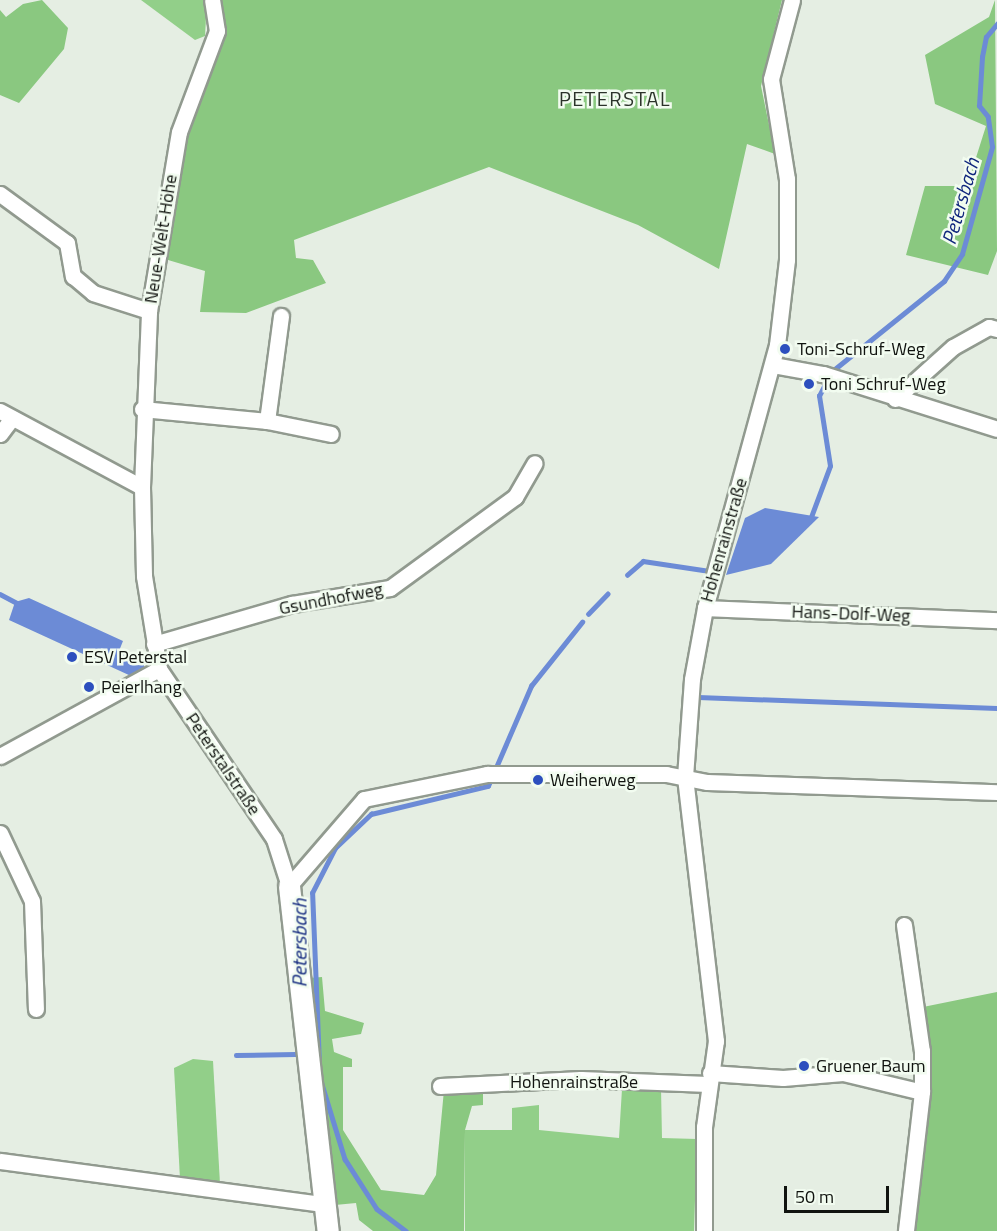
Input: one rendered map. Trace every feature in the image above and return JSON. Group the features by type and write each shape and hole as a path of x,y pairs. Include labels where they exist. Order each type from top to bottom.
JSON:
{"street":[{"name":"Neue-Welt-Höhe","path":"142,487 142,409 149,311 178,132 218,31 212,0"},
{"name":"Hohenrainstraße","path":"704,1231 709,1079 717,1041 685,777 692,680 705,608 773,365 787,260 787,179 771,79 792,0"},
{"path":"0,194 68,243 73,276 93,293 149,311"},
{"path":"267,421 281,316"},
{"path":"895,399 953,347 989,327 997,329"},
{"path":"773,365 823,374 895,399 997,429"},
{"path":"142,409 267,421 331,434"},
{"path":"0,434 6,414 142,487"},
{"name":"Gsundhofweg","path":"154,644 292,604 390,588 515,497 535,463"},
{"name":"Peterstalstraße","path":"142,487 144,576 159,669 274,839 289,886 323,1204 328,1231"},
{"name":"Hans-Dolf-Weg","path":"705,608 997,620"},
{"path":"0,756 159,669"},
{"path":"289,886 364,799 491,774 685,777 997,792"},
{"path":"0,833 33,900 36,1009"},
{"path":"904,925 922,1051 922,1092 906,1231"},
{"path":"709,1079 783,1078 843,1073 922,1092"},
{"name":"Hohenrainstraße","path":"440,1086 581,1079 709,1079"},
{"path":"0,1161 323,1204"}],"green space":[{"path":"42,0 68,28 64,49 19,103 0,95 0,10 6,17 23,4"},
{"path":"141,0 207,0 205,36 195,40"},
{"path":"212,0 782,0 761,86 775,154 747,144 719,269 638,225 489,167 294,240 296,258 313,260 326,283 246,313 200,312 205,271 158,257 179,132 217,31"},
{"path":"995,0 997,251 988,275 906,255 925,186 967,186 986,126 935,104 925,55 989,17"},
{"path":"322,977 325,1011 364,1023 361,1034 332,1039 334,1052 352,1059 352,1067 343,1067 343,1130 381,1190 424,1195 436,1175 444,1090 483,1093 483,1105 472,1106 465,1130 464,1231 373,1231 359,1220 356,1203 335,1205 309,978"},
{"path":"997,992 997,1231 915,1231 929,1088 923,1007"},
{"path":"193,1059 213,1061 220,1184 180,1179 174,1068"},
{"path":"661,1088 662,1138 697,1139 694,1231 465,1231 465,1130 512,1130 512,1108 539,1105 539,1130 619,1138 622,1089"}],"water":[{"path":"765,508 819,517 771,564 726,575 745,518"},
{"path":"29,598 123,641 119,651 144,664 144,670 131,676 9,620 15,602"}],"waterway":[{"name":"Petersbach","path":"831,372 944,281 962,254 992,147 988,117 979,106 982,57 986,37 997,24"},
{"name":"Petersbach","path":"811,517 830,466 819,396 827,380"},
{"name":"Petersbach","path":"627,575 643,561 709,571"},
{"path":"0,594 19,604"},
{"name":"Petersbach","path":"588,614 607,594"},
{"name":"Petersbach","path":"319,1064 312,893 335,848 371,814 488,786 531,686 582,622"},
{"path":"698,697 997,708"},
{"path":"236,1055 295,1054"},
{"name":"Petersbach","path":"321,1081 345,1159 377,1209 406,1231"}],"place":[{"name":"Toni-Schruf-Weg","path":"785,349"},
{"name":"Toni Schruf-Weg","path":"809,384"},
{"name":"ESV Peterstal","path":"72,657"},
{"name":"Peierlhang","path":"89,687"},
{"name":"Weiherweg","path":"538,780"},
{"name":"Gruener Baum","path":"804,1066"}],"district":[{"name":"PETERSTAL","path":"615,98"}]}
